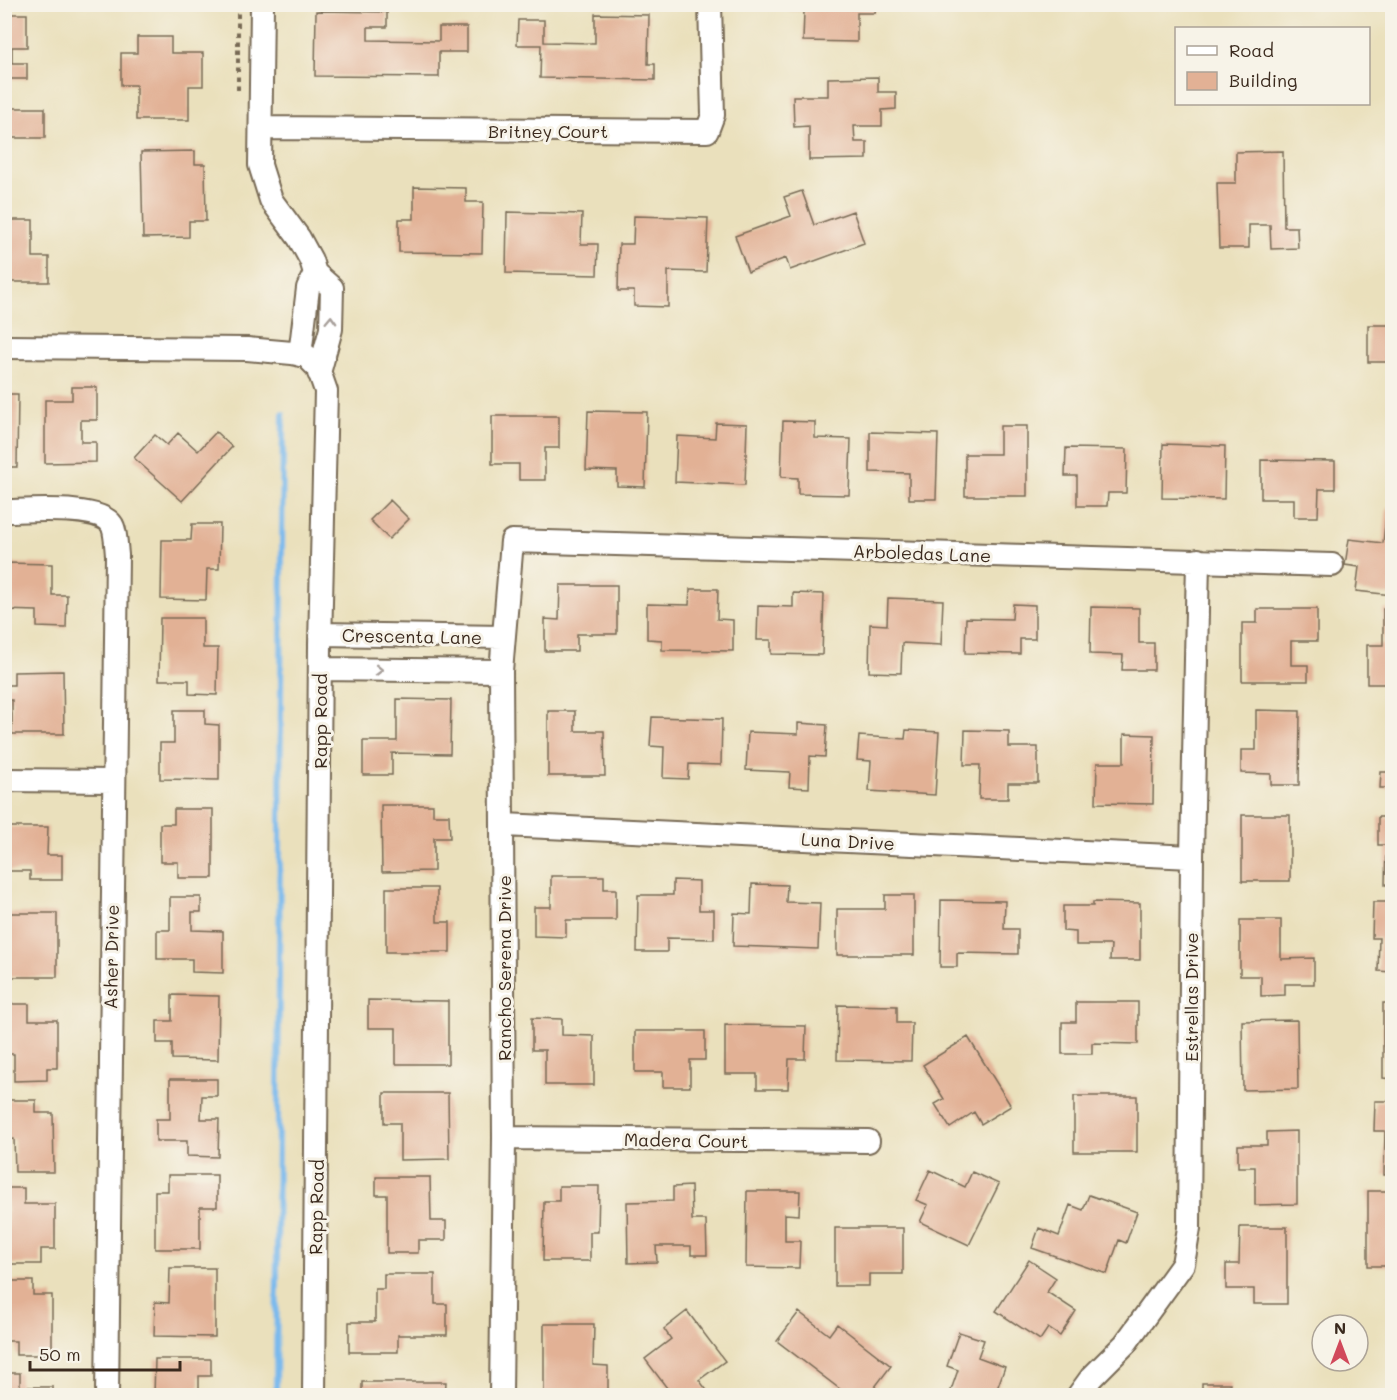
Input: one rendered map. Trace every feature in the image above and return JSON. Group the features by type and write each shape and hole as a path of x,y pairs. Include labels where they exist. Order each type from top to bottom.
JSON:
{"street":[{"path":"262,4 260,165 271,200 299,238 315,273 332,288 331,329 319,373"},
{"name":"Britney Court","path":"261,128 707,131 713,115 710,4"},
{"path":"300,355 308,288 315,273"},
{"path":"4,347 247,349 307,356 319,373"},
{"name":"Rapp Road","path":"314,1395 320,669 326,391 319,373"},
{"name":"Asher Drive","path":"4,511 86,512 101,516 109,520 113,527 117,555 107,1395"},
{"name":"Arboledas Lane","path":"512,542 1198,560 1332,566"},
{"name":"Rancho Serena Drive","path":"501,1395 504,825 501,671 512,542"},
{"name":"Estrellas Drive","path":"1078,1395 1091,1378 1125,1344 1183,1264 1189,1228 1192,857 1198,560"},
{"name":"Crescenta Lane","path":"321,634 503,637"},
{"name":"Crescenta Lane","path":"320,669 501,671"},
{"path":"4,780 113,781"},
{"name":"Luna Drive","path":"504,825 1192,857"},
{"name":"Madera Court","path":"504,1138 868,1141"}],"building":[{"path":"789,4 876,4 875,13 857,13 857,42 803,41 804,11 789,11"},
{"path":"316,11 387,12 387,27 368,27 368,40 439,41 439,27 467,27 467,52 439,52 439,77 315,76"},
{"path":"4,14 27,14 27,47 12,47 12,63 27,63 27,79 4,79"},
{"path":"595,14 649,15 648,64 655,64 655,80 540,78 541,45 517,45 518,20 544,20 544,42 595,43"},
{"path":"137,37 171,37 171,53 203,53 203,86 189,86 189,120 136,120 136,85 121,85 121,53 137,53"},
{"path":"878,77 878,92 896,92 896,109 882,110 882,126 854,126 855,142 867,142 867,159 809,160 809,126 794,127 793,96 828,96 828,78"},
{"path":"4,108 45,108 45,138 4,138"},
{"path":"195,151 195,164 205,164 206,221 189,221 189,237 143,238 141,152"},
{"path":"1283,151 1284,227 1297,227 1298,248 1271,249 1270,225 1249,225 1249,248 1219,248 1217,183 1236,183 1236,152"},
{"path":"414,187 466,188 466,202 483,202 482,253 399,252 399,219 414,219"},
{"path":"802,191 814,225 853,211 864,243 790,270 786,258 748,272 735,236 791,216 784,197"},
{"path":"507,212 582,214 581,244 598,244 597,275 506,273"},
{"path":"634,216 708,218 706,272 668,271 668,307 634,306 634,291 618,291 619,244 633,244"},
{"path":"4,220 33,220 33,257 49,257 49,282 4,282"},
{"path":"1368,325 1392,325 1392,362 1368,362"},
{"path":"72,387 97,387 97,420 81,420 81,442 96,442 96,462 45,463 45,400 72,400"},
{"path":"4,394 18,394 17,467 4,467"},
{"path":"588,411 647,412 645,487 617,486 617,471 586,470"},
{"path":"492,416 559,416 559,448 545,448 545,480 519,480 519,464 492,464"},
{"path":"783,421 815,422 815,438 851,439 849,495 798,494 798,478 781,477"},
{"path":"716,423 747,424 745,485 675,482 677,436 715,438"},
{"path":"1000,426 1027,426 1027,496 965,496 965,454 1000,454"},
{"path":"216,432 232,447 182,501 134,458 155,435 167,445 178,433 198,451"},
{"path":"870,432 938,434 936,499 909,499 909,473 870,472"},
{"path":"1163,444 1225,446 1224,499 1162,498"},
{"path":"1066,448 1127,449 1126,493 1108,493 1107,506 1077,506 1077,476 1065,476"},
{"path":"1261,460 1335,461 1335,489 1319,489 1318,517 1294,517 1294,499 1261,499"},
{"path":"390,500 409,519 389,539 370,520"},
{"path":"1387,507 1392,508 1392,595 1356,591 1359,567 1345,565 1349,539 1383,543"},
{"path":"192,524 220,524 219,569 207,569 206,600 161,599 162,540 191,540"},
{"path":"4,563 52,564 52,595 67,595 66,628 37,627 37,611 4,610"},
{"path":"560,585 617,585 617,634 577,634 577,651 545,651 545,619 559,620"},
{"path":"690,589 718,589 717,619 733,620 733,651 662,650 662,640 647,639 647,604 689,605"},
{"path":"793,593 824,594 822,655 771,654 771,640 757,640 758,606 793,607"},
{"path":"888,598 943,600 941,645 902,643 901,673 869,672 870,624 887,625"},
{"path":"1013,604 1035,605 1035,639 1020,639 1020,654 965,653 966,618 1012,619"},
{"path":"1091,607 1139,608 1139,643 1154,643 1154,670 1122,670 1123,655 1090,654"},
{"path":"1257,609 1317,609 1317,641 1291,641 1291,665 1308,665 1308,681 1242,681 1242,623 1257,623"},
{"path":"1383,609 1392,609 1392,684 1367,684 1367,645 1383,645"},
{"path":"160,618 203,618 203,648 218,648 217,695 189,694 189,680 159,680"},
{"path":"63,671 64,734 12,734 12,700 4,700 4,685 14,685 14,672"},
{"path":"397,699 451,700 450,754 392,753 392,775 363,775 363,741 397,741"},
{"path":"174,710 205,710 205,724 219,725 219,780 160,779 160,743 174,743"},
{"path":"1256,710 1300,711 1299,785 1271,785 1271,774 1241,773 1241,750 1256,750"},
{"path":"548,711 575,711 575,731 604,731 605,776 548,776"},
{"path":"652,717 722,719 721,765 689,764 688,779 663,778 664,747 650,746"},
{"path":"798,723 827,725 825,757 810,756 809,788 789,787 790,772 746,770 748,732 798,734"},
{"path":"906,730 939,732 935,795 869,791 871,761 857,760 859,736 905,739"},
{"path":"965,730 1009,731 1009,747 1038,747 1038,783 1008,783 1008,799 979,799 980,765 964,765"},
{"path":"1124,734 1154,735 1153,804 1096,803 1097,763 1124,763"},
{"path":"1381,772 1392,772 1392,788 1380,788"},
{"path":"381,805 433,805 433,815 449,815 450,838 434,838 434,871 382,872"},
{"path":"174,809 213,809 213,878 178,878 178,862 160,862 160,824 174,824"},
{"path":"1242,815 1290,815 1290,881 1242,881"},
{"path":"1378,817 1392,817 1392,885 1385,885 1386,845 1378,845"},
{"path":"4,827 48,827 47,855 62,855 62,880 30,880 30,871 4,871"},
{"path":"551,876 604,876 604,889 616,889 616,920 566,920 566,937 534,936 534,907 551,907"},
{"path":"673,880 699,881 699,910 714,910 714,939 667,938 667,952 637,952 638,895 673,895"},
{"path":"752,884 787,885 786,902 820,903 818,949 733,946 734,913 751,914"},
{"path":"386,888 437,888 437,922 450,922 450,952 386,952"},
{"path":"885,895 914,895 914,955 837,955 837,909 885,909"},
{"path":"170,897 201,897 201,912 192,912 192,930 223,931 223,973 192,972 192,959 157,959 157,930 170,930"},
{"path":"941,900 1005,901 1004,929 1018,929 1018,954 957,953 957,967 940,967"},
{"path":"1093,902 1140,903 1140,960 1110,960 1111,945 1076,945 1076,932 1063,931 1063,906 1093,906"},
{"path":"1373,902 1392,902 1392,972 1378,971 1379,938 1372,938"},
{"path":"4,913 57,913 57,977 4,977"},
{"path":"1240,920 1281,920 1281,959 1314,958 1314,984 1285,984 1285,995 1261,996 1261,976 1240,976"},
{"path":"172,995 219,996 218,1060 172,1059 172,1043 157,1043 157,1021 172,1021"},
{"path":"368,1000 448,1001 448,1064 396,1064 396,1028 368,1028"},
{"path":"1076,1002 1138,1002 1138,1044 1092,1043 1092,1054 1062,1054 1062,1022 1076,1022"},
{"path":"1383,1003 1392,1003 1392,1079 1383,1078"},
{"path":"4,1004 29,1004 29,1020 57,1020 57,1068 47,1068 47,1080 14,1081 14,1054 4,1054"},
{"path":"838,1005 897,1006 897,1023 912,1023 911,1061 837,1060"},
{"path":"532,1018 562,1019 562,1035 594,1036 594,1085 545,1085 545,1050 532,1050"},
{"path":"1297,1020 1298,1089 1243,1090 1242,1021"},
{"path":"725,1025 806,1026 805,1059 789,1059 788,1089 757,1089 757,1074 725,1074"},
{"path":"635,1031 705,1031 705,1060 690,1060 690,1087 663,1087 663,1072 635,1072"},
{"path":"968,1037 1011,1106 981,1124 974,1112 950,1128 935,1104 944,1099 923,1065"},
{"path":"170,1079 217,1079 217,1096 202,1096 201,1119 219,1119 218,1157 187,1156 187,1141 156,1141 156,1119 170,1119"},
{"path":"384,1093 448,1093 449,1159 400,1160 400,1123 384,1123"},
{"path":"1074,1096 1137,1096 1137,1152 1074,1152"},
{"path":"4,1100 36,1100 36,1113 53,1113 54,1172 15,1172 14,1139 4,1140"},
{"path":"1375,1101 1392,1101 1392,1175 1384,1175 1385,1131 1374,1131"},
{"path":"1297,1131 1297,1204 1255,1205 1255,1167 1238,1167 1238,1145 1267,1145 1267,1132"},
{"path":"930,1170 965,1187 972,1172 999,1184 969,1245 920,1222 928,1205 916,1200"},
{"path":"168,1175 217,1175 217,1207 200,1207 200,1249 155,1249 155,1191 168,1191"},
{"path":"376,1177 430,1177 431,1221 446,1221 446,1240 418,1240 418,1253 387,1253 387,1195 376,1195"},
{"path":"559,1186 599,1186 598,1232 590,1232 590,1261 543,1261 544,1201 559,1201"},
{"path":"691,1186 692,1220 706,1220 707,1255 691,1255 691,1246 656,1246 657,1262 628,1263 627,1202 673,1201 673,1187"},
{"path":"4,1188 24,1188 24,1204 55,1204 55,1249 41,1249 41,1264 7,1264 7,1202 4,1202"},
{"path":"747,1191 800,1191 799,1215 785,1214 785,1241 800,1241 799,1268 746,1267"},
{"path":"1368,1191 1392,1191 1392,1266 1368,1266"},
{"path":"1089,1195 1137,1212 1126,1243 1119,1240 1107,1274 1032,1248 1039,1228 1059,1236 1070,1205 1083,1210"},
{"path":"1240,1227 1287,1227 1287,1304 1254,1304 1254,1289 1226,1289 1226,1264 1239,1264"},
{"path":"835,1228 903,1228 903,1274 869,1274 869,1286 835,1286"},
{"path":"1029,1260 1056,1278 1047,1292 1076,1311 1060,1336 1048,1328 1040,1340 996,1311"},
{"path":"170,1268 215,1268 215,1337 154,1336 155,1302 169,1303"},
{"path":"384,1274 435,1274 435,1304 447,1304 447,1335 398,1335 398,1352 349,1352 349,1322 375,1322 375,1289 384,1289"},
{"path":"4,1281 33,1281 33,1295 52,1295 52,1355 16,1355 16,1341 4,1341"},
{"path":"687,1311 725,1361 699,1380 709,1393 705,1396 673,1396 645,1359 671,1339 664,1329"},
{"path":"799,1312 829,1335 837,1324 891,1366 868,1396 849,1396 777,1341"},
{"path":"544,1324 594,1324 593,1365 608,1366 608,1396 544,1396"},
{"path":"959,1332 984,1340 978,1357 1005,1367 997,1389 1014,1396 949,1396 958,1370 947,1366"},
{"path":"155,1359 211,1359 211,1376 199,1376 199,1391 211,1391 211,1396 154,1396"},
{"path":"4,1373 20,1373 20,1387 53,1387 53,1396 4,1396"},
{"path":"362,1382 446,1382 445,1396 362,1396"},
{"path":"1202,1383 1230,1383 1230,1396 1202,1396"}],"waterway":[{"path":"276,1396 283,414"}]}
